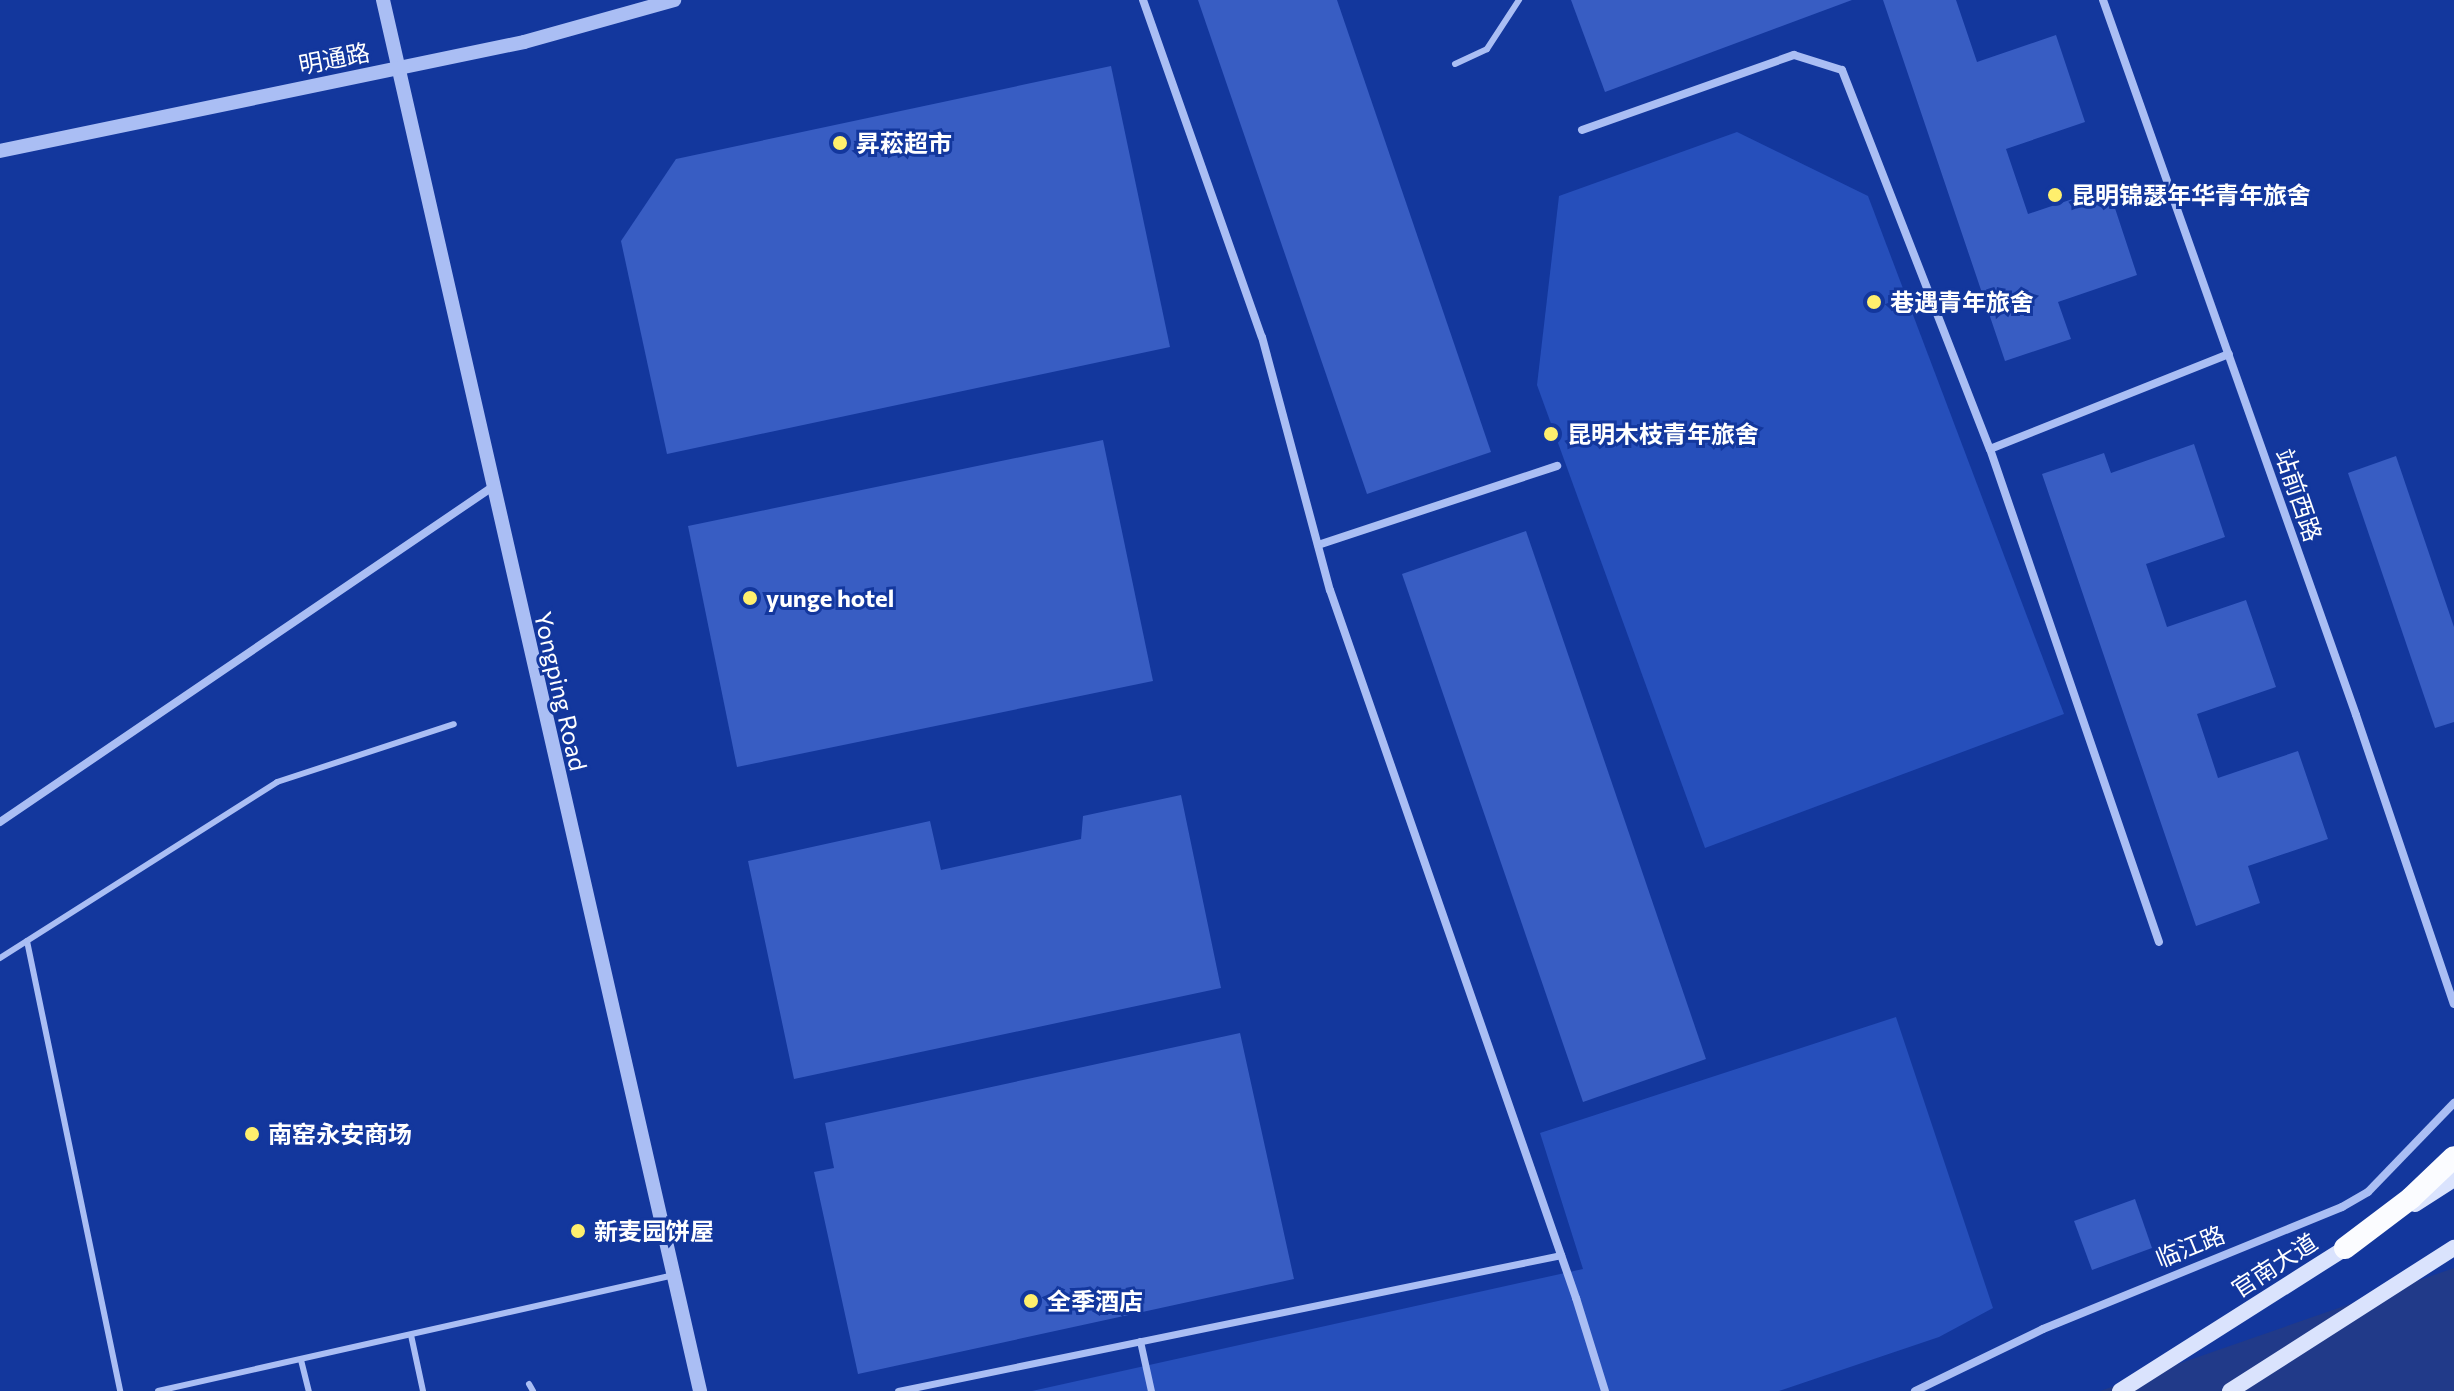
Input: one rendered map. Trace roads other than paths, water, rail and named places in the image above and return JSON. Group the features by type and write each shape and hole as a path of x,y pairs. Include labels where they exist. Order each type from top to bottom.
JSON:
{"highway":[{"path":"2345,1248 2411,1198 2454,1157"}],"main road":[{"name":"官南大道","path":"2120,1391 2454,1179"},
{"path":"2230,1391 2454,1248"}],"street":[{"name":"Yongping Road","path":"383,0 491,488 700,1391"},
{"name":"明通路","path":"0,151 524,42 674,0"},
{"path":"1143,0 1262,337 1330,590 1561,1255 1605,1391"},
{"name":"站前西路","path":"2103,0 2454,1004"},
{"path":"1582,130 1794,55 1842,70 1990,449 2159,942"},
{"path":"1990,449 2229,354"},
{"path":"1318,545 1557,466"},
{"path":"0,822 491,488"},
{"name":"临江路","path":"1915,1391 2043,1329 2342,1207 2368,1192 2454,1103"},
{"path":"898,1391 1561,1255"},
{"path":"1140,1341 1151,1391"}],"lane":[{"path":"1455,64 1487,49 1519,0"},
{"path":"0,958 277,782 454,724"},
{"path":"27,941 120,1391"},
{"path":"158,1391 674,1275"},
{"path":"411,1335 423,1391"},
{"path":"301,1360 309,1391"},
{"path":"200,1382 202,1391"}],"place":[{"name":"昇菘超市","path":"840,143"},
{"name":"昆明锦瑟年华青年旅舍","path":"2055,195"},
{"name":"巷遇青年旅舍","path":"1874,302"},
{"name":"昆明木枝青年旅舍","path":"1551,434"},
{"name":"yunge hotel","path":"750,598"},
{"name":"南窑永安商场","path":"252,1134"},
{"name":"新麦园饼屋","path":"578,1231"},
{"name":"全季酒店","path":"1031,1301"}]}
